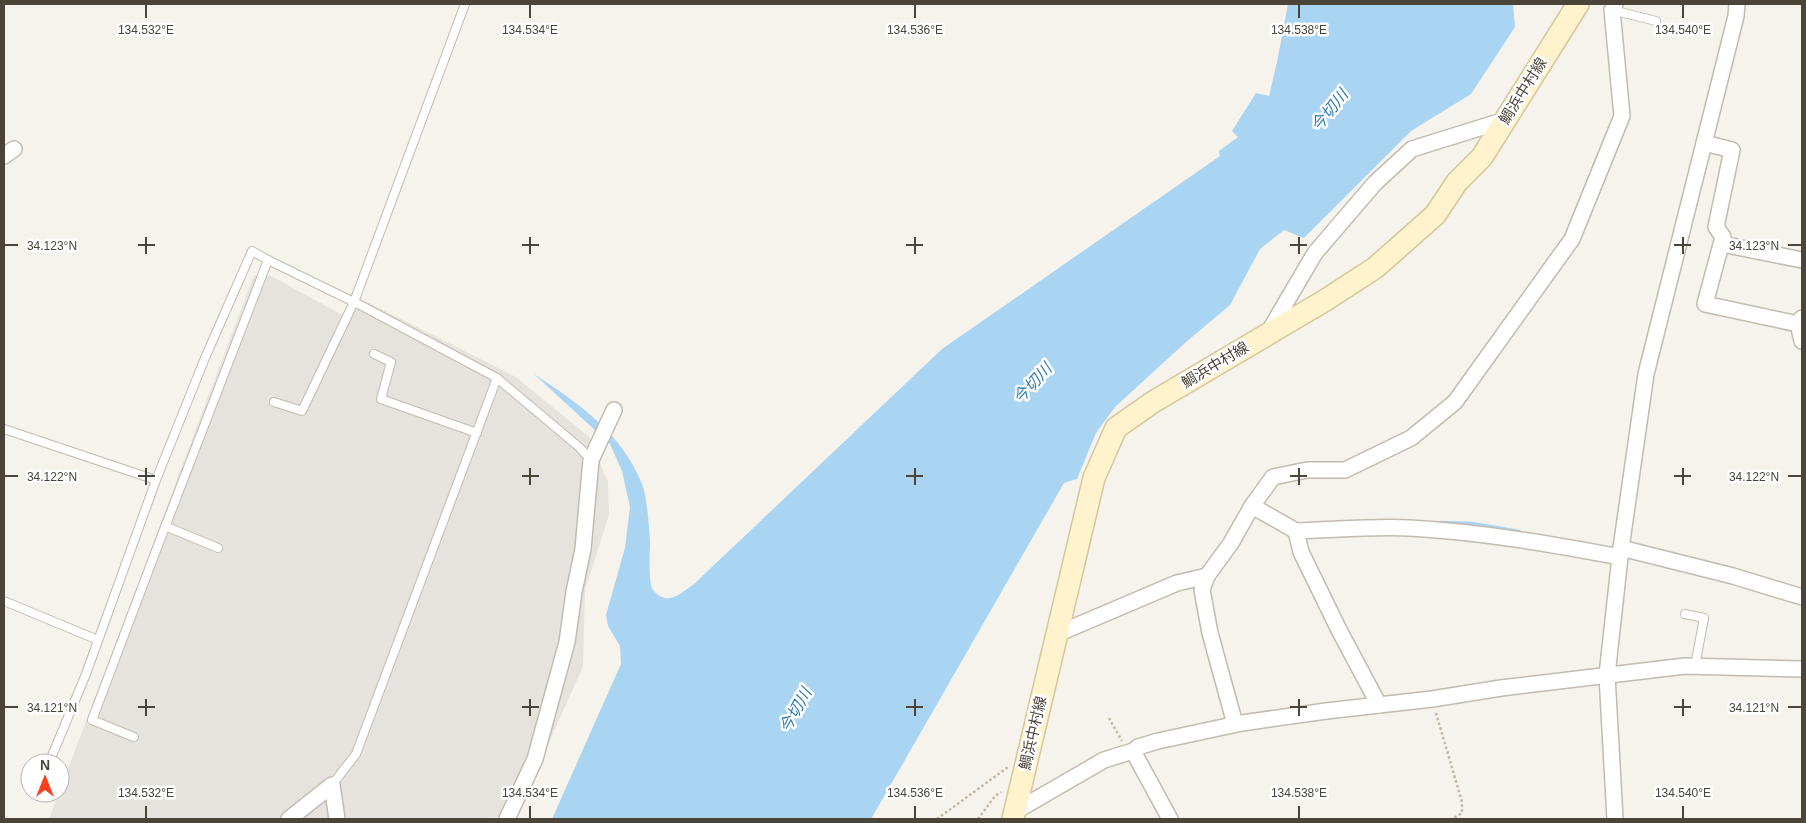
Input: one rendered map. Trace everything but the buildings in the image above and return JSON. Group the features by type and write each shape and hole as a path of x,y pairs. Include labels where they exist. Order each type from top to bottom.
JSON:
{"main road":[{"name":"鯛浜中村線","path":"1015,815 1024,770 1094,478 1116,428 1153,402 1324,301 1375,268 1435,216 1457,182 1482,157 1578,4"}],"street":[{"path":"1615,819 1607,674 1621,553 1646,374 1738,4"},
{"path":"1235,724 1210,633 1202,590 1207,576 1231,543 1252,506 1273,477 1307,470 1344,470 1411,438 1455,402 1572,239 1622,116 1613,7"},
{"path":"1267,334 1315,253 1375,183 1412,149 1505,120"},
{"path":"1704,143 1732,150 1716,227 1724,237 1705,304 1800,321 1802,341"},
{"path":"1722,244 1802,260"},
{"path":"507,819 535,760 567,642 574,592 584,549 591,460 614,410"},
{"path":"1252,506 1296,531 1408,528 1444,530 1555,544 1621,553 1733,576 1802,597"},
{"path":"1296,531 1301,552 1339,630 1379,705"},
{"path":"1057,634 1177,583 1207,576"},
{"path":"1015,815 1104,760 1158,741 1235,724 1326,710 1432,700 1501,688 1607,674 1695,666 1802,669"},
{"path":"1131,752 1170,819"},
{"path":"289,819 332,785 337,819"}],"lane":[{"path":"274,402 302,411 354,302 465,4"},
{"path":"1613,7 1656,21"},
{"path":"53,753 98,640 156,480 205,358 252,251 354,302 497,378 579,447 591,460"},
{"path":"134,737 92,720 268,260"},
{"path":"374,354 391,362 381,399 477,433"},
{"path":"332,785 356,754 497,378"},
{"path":"4,429 156,480"},
{"path":"165,526 218,548"},
{"path":"4,601 98,640"},
{"path":"1685,614 1704,618 1695,666"}],"path":[{"path":"1432,700 1462,802 1462,813 1452,819"},
{"path":"1109,718 1131,752"},
{"path":"937,819 1008,766 1024,770"},
{"path":"978,819 995,796 1024,770"}],"shaded area":[{"path":"254,275 271,276 350,319 357,297 516,377 589,437 608,482 609,515 585,590 583,667 515,817 434,819 49,819 55,803 70,803 70,763"}],"water":[{"name":"今切川","path":"1288,4 1513,4 1515,27 1471,94 1411,131 1304,238 1284,230 1260,249 1230,305 1186,342 1115,407 1096,433 1077,479 1064,483 871,819 552,819 621,664 620,646 608,626 606,615 625,548 630,507 622,471 610,444 534,374 582,408 611,434 623,449 642,484 645,496 650,541 651,587 663,598 679,595 694,584 942,349 1220,156 1219,151 1238,137 1232,131 1256,93 1269,96"}],"waterway":[{"path":"1440,523 1472,524 1519,532"}]}
